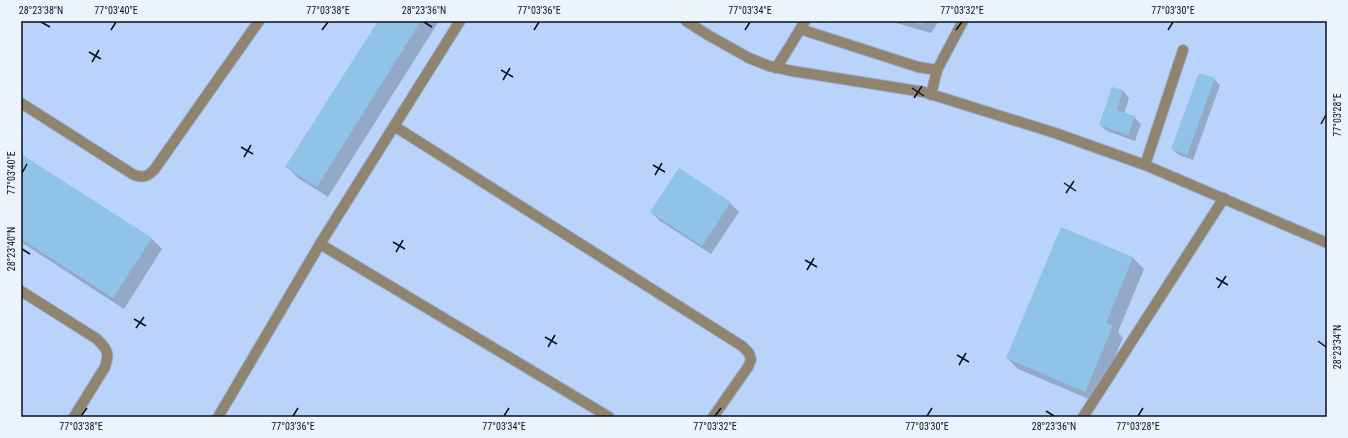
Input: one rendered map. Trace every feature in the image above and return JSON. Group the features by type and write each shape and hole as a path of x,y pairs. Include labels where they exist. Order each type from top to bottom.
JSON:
{"street":[{"path":"21,103 134,175 141,177 148,176 154,170 259,21"},
{"path":"218,417 320,244 460,21"},
{"path":"686,21 749,58 776,68 924,92 1055,133 1145,165 1327,243"},
{"path":"931,95 937,70 963,21"},
{"path":"776,68 802,25 918,67 937,70"},
{"path":"1145,165 1183,50"},
{"path":"394,126 742,346 749,353 751,360 748,367 713,417"},
{"path":"1083,417 1224,198"},
{"path":"320,244 609,417"},
{"path":"21,291 97,339 106,348 108,358 105,367 74,417"}],"building":[{"path":"378,21 421,21 317,187 285,167"},
{"path":"910,21 924,21 922,25"},
{"path":"1199,73 1215,78 1187,155 1171,149"},
{"path":"1112,87 1123,90 1117,110 1135,116 1128,135 1099,125"},
{"path":"21,154 152,238 113,298 21,239"},
{"path":"679,168 731,202 702,246 650,212"},
{"path":"1061,227 1133,257 1106,323 1113,326 1085,392 1006,358"}]}
